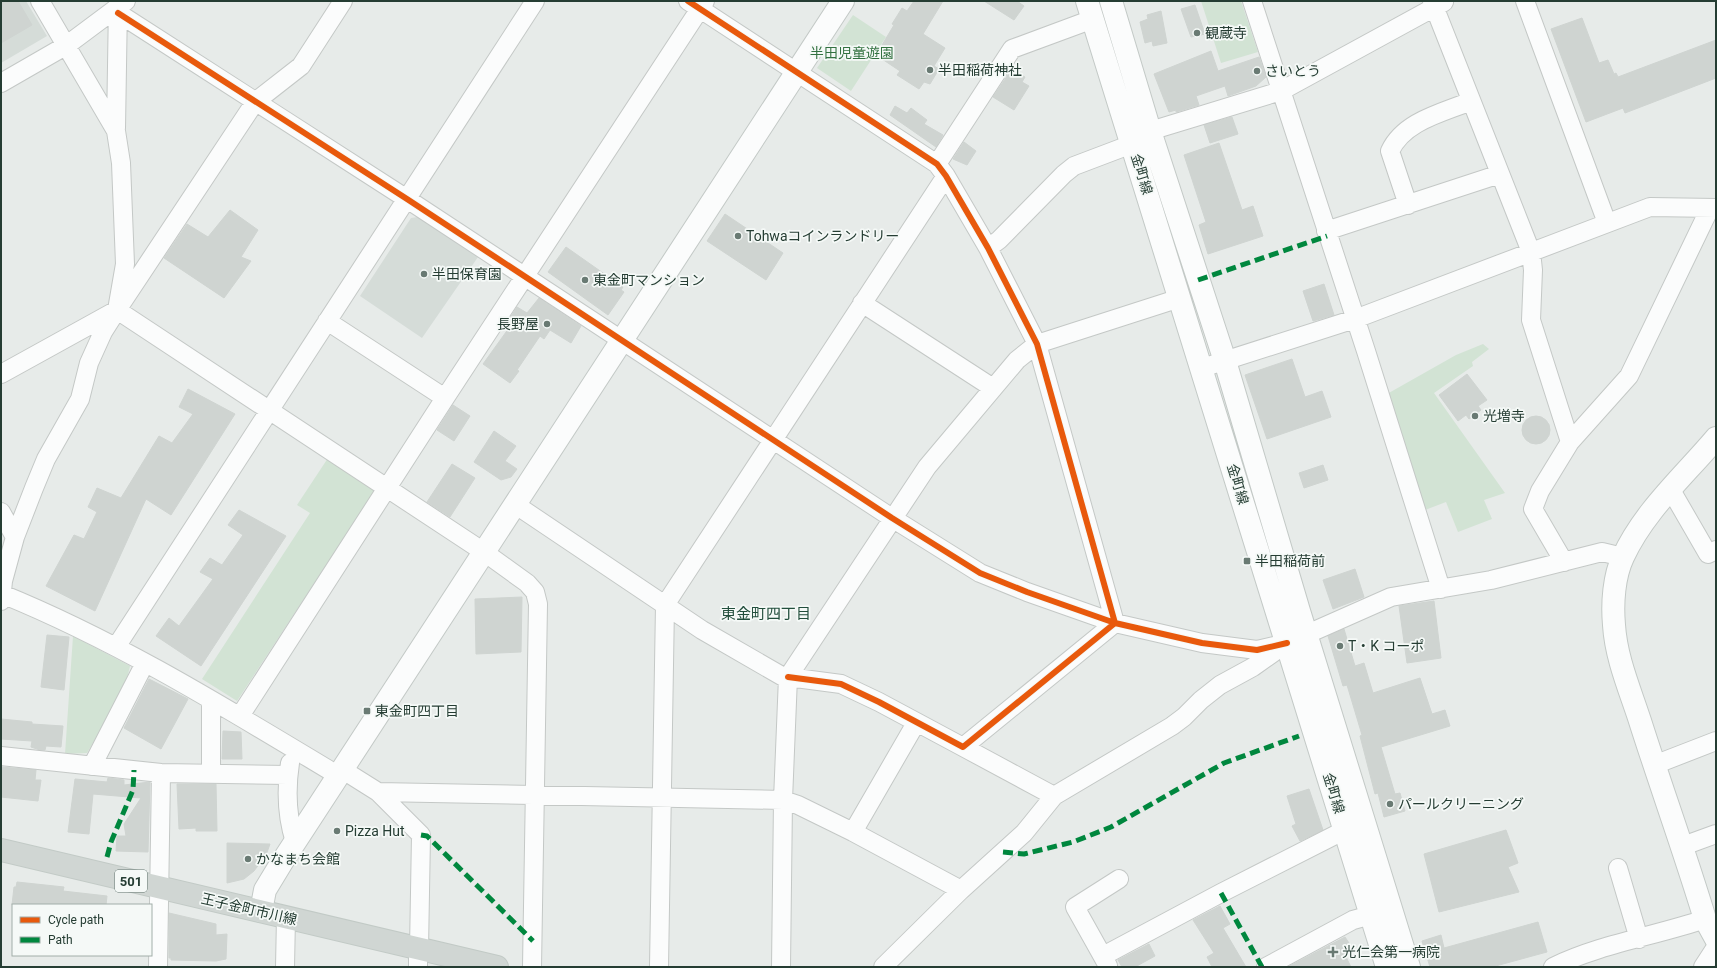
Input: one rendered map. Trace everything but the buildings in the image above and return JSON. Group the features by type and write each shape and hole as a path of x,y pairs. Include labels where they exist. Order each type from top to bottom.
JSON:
{"main road":[{"path":"261,911 265,890 295,842 843,1"},
{"name":"金町線","path":"1111,1 1150,131 1225,362 1345,830 1387,967"},
{"name":"金町線","path":"1090,10 1202,368 1297,639 1409,967"},
{"path":"1716,438 1640,527 1623,557 1618,570 1614,598 1616,646 1654,765 1683,846 1705,920 1716,939"},
{"name":"王子金町市川線","path":"1,850 286,917 418,955 497,967"}],"street":[{"path":"40,1 116,131"},
{"path":"343,1 301,66 256,102 103,332 89,363 80,399 46,459 15,537 2,589 116,647 240,716 294,749 378,792 421,835 418,955"},
{"path":"116,647 535,1"},
{"path":"1252,1 1441,589"},
{"path":"1525,1 1607,223"},
{"path":"1150,131 1282,91 1437,3 1471,101 1531,252 1533,270 1531,320 1570,442"},
{"path":"240,716 445,398 525,277 698,4 797,73 942,170 988,248 1037,344 1115,623"},
{"path":"1,83 67,45 120,6"},
{"path":"120,6 256,102 407,198 892,518 980,572 1027,592 1115,623 1202,643 1257,650 1297,639"},
{"path":"117,310 125,264 121,163 116,131 120,6"},
{"path":"659,967 665,605 862,303 942,170 1012,49 1090,10"},
{"path":"1408,205 1390,151 1395,140 1410,126 1471,101"},
{"path":"988,248 999,240 1064,174 1074,166 1132,144"},
{"path":"1326,231 1500,174"},
{"path":"1202,368 1225,362 1355,319 1531,252 1568,240 1607,223 1650,207 1713,208 1629,376 1570,442 1540,492 1533,509 1564,562"},
{"path":"781,967 782,800 788,678 927,467 1017,360 1037,344 1180,298"},
{"path":"862,303 993,388"},
{"path":"1,374 117,310"},
{"path":"117,310 388,487 484,552 527,583 535,592 538,604 532,967"},
{"path":"327,321 445,398"},
{"path":"1671,490 1708,554 1716,550"},
{"path":"516,505 702,630 788,678 841,684 879,702 1054,796"},
{"path":"1,512 15,537"},
{"path":"883,967 961,890 1024,833 1054,796 1172,726 1220,685 1297,639 1391,597 1491,580 1602,552 1623,557"},
{"path":"963,747 1115,623"},
{"path":"92,766 145,663"},
{"path":"211,701 211,773"},
{"path":"853,832 916,723"},
{"path":"1654,765 1716,741"},
{"path":"294,749 288,775 289,822 295,842"},
{"path":"1,756 161,773 288,775"},
{"path":"158,967 161,773"},
{"path":"378,792 782,800 798,805 853,832 961,890"},
{"path":"1119,880 1075,908 1106,962 1221,893 1345,830"},
{"path":"1683,846 1716,834"},
{"path":"1618,868 1639,939"},
{"path":"1266,967 1353,920 1371,915"},
{"path":"285,967 286,917"},
{"path":"1557,966 1562,961 1584,954 1705,920"},
{"path":"1703,967 1716,947"}],"shaded area":[{"path":"1,1 26,1 47,36 1,63"},
{"path":"418,217 478,257 422,338 360,296 411,218"}],"green space":[{"path":"1201,1 1241,1 1258,52 1221,63"},
{"name":"半田児童遊園","path":"853,15 886,37 851,91 817,68"},
{"path":"1483,344 1489,349 1472,362 1473,366 1434,393 1505,493 1484,500 1492,519 1458,532 1446,502 1425,510 1387,394 1456,355"},
{"path":"328,458 376,489 237,701 202,679 310,513 297,505"},
{"path":"73,636 130,666 124,691 87,753 65,754"}],"marked path":[{"path":"1198,280 1327,236"},
{"path":"1003,852 1024,854 1073,842 1111,827 1224,763 1299,736"},
{"path":"107,857 111,842 133,790 134,770"},
{"path":"421,835 427,836 533,941"},
{"path":"1221,893 1262,967"}],"cycle path":[{"path":"688,1 937,164 946,176 988,248 1037,344 1115,623 963,747 879,702 841,684 788,677"},
{"path":"118,13 407,199 892,518 980,573 1027,592 1115,623 1202,643 1257,650 1287,643"}],"place":[{"name":"観蔵寺","path":"1197,33"},
{"name":"半田稲荷神社","path":"930,70"},
{"name":"さいとう","path":"1257,71"},
{"name":"Tohwaコインランドリー","path":"738,236"},
{"name":"半田保育園","path":"424,274"},
{"name":"東金町マンション","path":"585,280"},
{"name":"長野屋","path":"547,324"},
{"name":"光増寺","path":"1475,416"},
{"name":"半田稲荷前","path":"1247,561"},
{"name":"T・K コーポ","path":"1340,646"},
{"name":"東金町四丁目","path":"367,711"},
{"name":"パールクリーニング","path":"1390,804"},
{"name":"Pizza Hut","path":"337,831"},
{"name":"かなまち会館","path":"248,859"},
{"name":"光仁会第一病院","path":"1333,952"}],"district":[{"name":"東金町四丁目","path":"766,614"}]}
